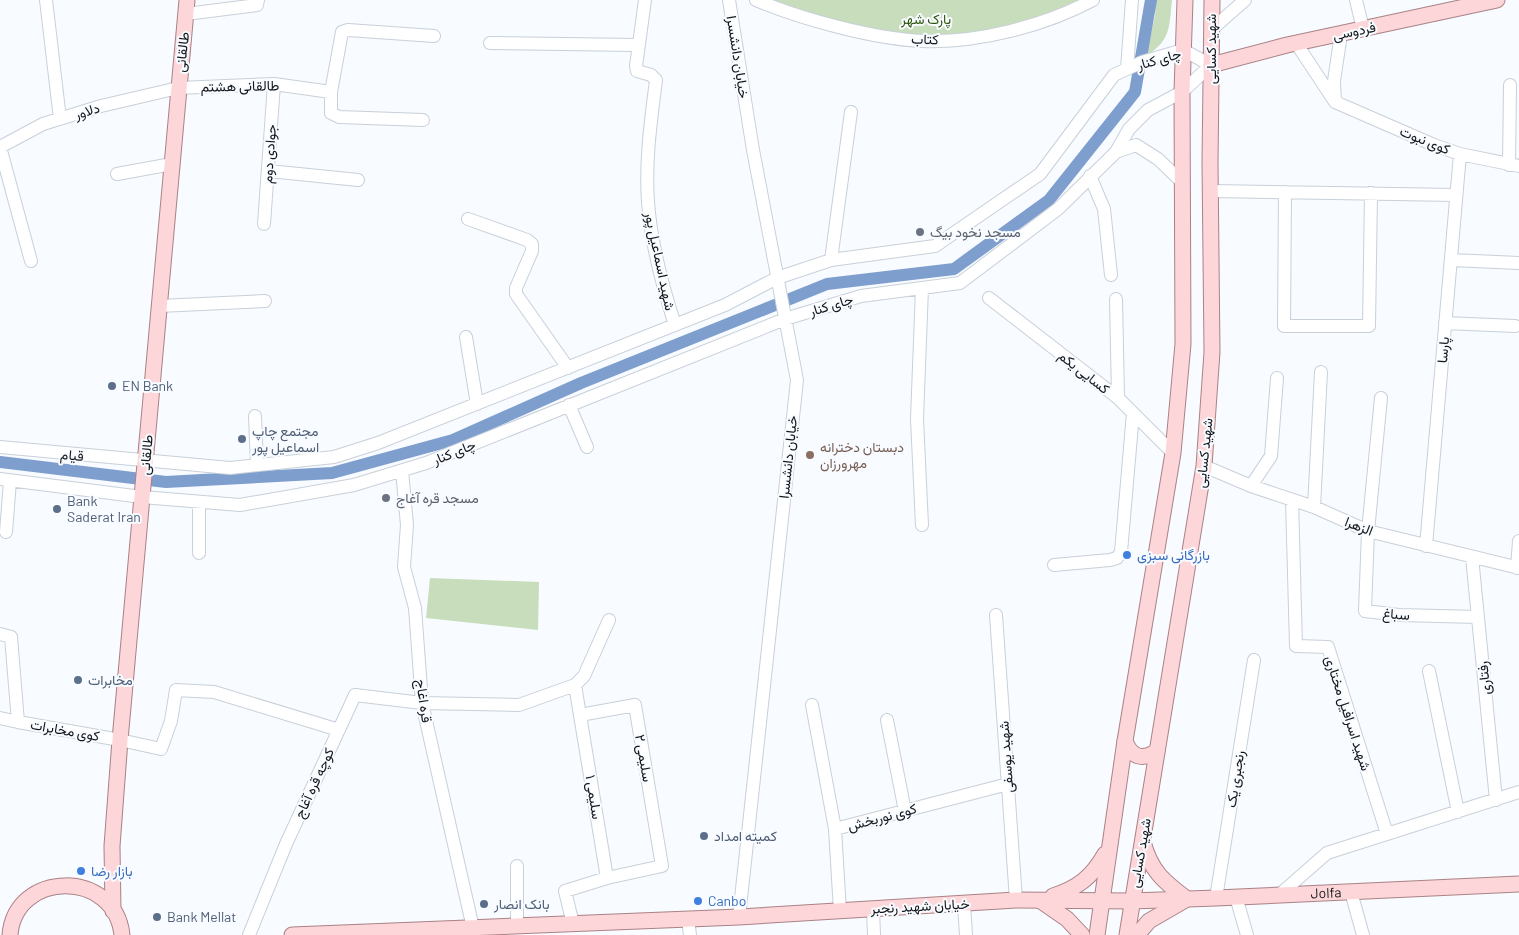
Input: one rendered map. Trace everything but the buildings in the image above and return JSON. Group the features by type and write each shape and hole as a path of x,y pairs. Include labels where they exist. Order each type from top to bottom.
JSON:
{"main road":[{"name":"شهید کسایی","path":"1097,935 1108,848 1173,453 1183,344 1182,92 1185,0"},
{"name":"شهید کسایی","path":"1127,935 1204,466 1212,352 1212,0"},
{"name":"فردوسی","path":"1211,66 1296,43 1363,30 1440,6 1497,0"},
{"name":"طالقانی","path":"114,911 112,846 120,740 178,88 187,7"},
{"path":"1125,741 1128,751 1137,757 1148,757 1157,751"},
{"path":"1137,935 1149,921 1186,899 1156,873 1142,838"},
{"path":"1039,900 1070,890 1085,881 1096,871 1108,848"},
{"name":"Jolfa","path":"1101,900 1132,901 1278,896 1519,884"},
{"path":"10,935 16,914 26,901 38,892 54,886 70,885 86,888 101,897 114,911 122,935"},
{"name":"خیابان شهید رنجبر","path":"292,935 472,932 517,926 739,917 1016,900 1101,900"},
{"path":"1039,900 1067,919 1082,935"}],"street":[{"path":"46,0 60,119"},
{"path":"187,7 257,5 258,0"},
{"name":"شهید اسماعیل پور","path":"645,0 637,45 637,71 651,75 656,80 648,146 648,201 660,272 675,325"},
{"name":"خیابان دانشسرا","path":"729,0 796,380 739,917"},
{"name":"کتاب","path":"756,0 782,11 863,32 923,41 990,36 1072,11 1092,0"},
{"path":"1127,69 1132,0"},
{"path":"1211,30 1245,0"},
{"path":"1356,0 1363,30"},
{"path":"423,120 339,117 331,113 331,92 342,32 348,30 434,36"},
{"path":"1335,102 1334,80 1341,34"},
{"path":"490,43 637,45"},
{"path":"1296,43 1335,102"},
{"name":"چای کنار","path":"142,497 240,504 354,486 426,463 785,319 862,296 960,283 1058,209 1116,152 1129,128 1148,110 1182,92 1211,66 1183,50 1142,62 1114,75 1040,174 935,246 831,260 777,278 725,305 477,404 334,457 230,468 145,459"},
{"name":"طالقانی هشتم","path":"178,88 274,84 331,92"},
{"name":"جوادی دوم","path":"264,224 274,84"},
{"path":"1510,85 1514,165"},
{"name":"دلاور","path":"0,147 43,124 101,106 178,88"},
{"name":"کوی نبوت","path":"1335,102 1460,154 1514,165"},
{"path":"831,260 851,112"},
{"path":"1116,152 1136,145 1158,159 1182,182"},
{"path":"0,147 31,261"},
{"name":"پارسا","path":"1426,546 1460,154"},
{"path":"116,174 172,164"},
{"path":"269,171 358,180"},
{"path":"1090,176 1104,209 1111,275"},
{"path":"1211,191 1456,195"},
{"path":"1285,192 1284,326 1369,326 1371,193"},
{"path":"468,219 527,240 532,244 532,251 516,288 516,294 568,368"},
{"path":"1451,260 1519,263"},
{"path":"922,288 916,419 922,525"},
{"name":"کسایی یکم","path":"989,298 1118,398 1173,453"},
{"path":"1116,298 1118,398"},
{"path":"159,306 266,301"},
{"path":"1445,323 1515,326"},
{"path":"466,337 477,404"},
{"path":"1314,507 1321,372"},
{"path":"1250,486 1271,456 1277,378"},
{"path":"1368,530 1381,398"},
{"path":"569,405 587,447"},
{"path":"1054,565 1110,560 1117,558 1121,552 1134,413"},
{"path":"255,416 256,465"},
{"name":"قیام","path":"0,447 95,457 145,459"},
{"name":"الزهرا","path":"1204,466 1250,486 1314,507 1368,530 1518,568"},
{"name":"قره اغاج","path":"402,471 407,525 404,566 415,608 422,703 472,932"},
{"path":"6,532 5,480 142,497"},
{"name":"شهید اسرافیل مختاری","path":"1292,500 1296,646 1328,647 1387,834"},
{"path":"199,502 199,554"},
{"name":"سباغ","path":"1368,530 1364,612 1478,617"},
{"path":"1518,568 1519,541"},
{"name":"رفتاری","path":"1472,557 1496,800"},
{"name":"شهید یوسفی","path":"996,615 1016,900"},
{"path":"422,703 519,705 575,684 584,676 609,620"},
{"name":"کوی مخابرات","path":"0,634 11,637 18,722 120,740 161,750 171,721 176,690 214,692 339,730"},
{"name":"رنجبری یک","path":"1216,898 1254,660"},
{"path":"1429,671 1458,812"},
{"name":"سلیمی ۱","path":"575,684 607,878"},
{"name":"کوچه قره آغاج","path":"248,935 286,844 355,695 422,703"},
{"name":"سلیمی ۲","path":"580,715 635,705 662,866 607,878"},
{"path":"812,705 835,829"},
{"path":"0,718 18,722"},
{"path":"887,720 905,811"},
{"name":"کوی نوربخش","path":"840,911 835,829 1008,784"},
{"path":"1278,896 1327,853 1519,792"},
{"path":"517,866 517,926"},
{"path":"573,924 565,891 607,878"},
{"path":"1351,892 1362,935"},
{"path":"1236,897 1247,935"},
{"path":"964,904 966,935"},
{"path":"873,909 874,935"},
{"path":"688,919 690,935"}],"green space":[{"name":"پارک شهر","path":"766,0 1086,0 1079,5 989,32 920,37 863,32"},
{"path":"1156,0 1172,0 1169,26 1164,39 1146,56 1155,16"},
{"path":"430,578 539,582 538,630 426,618"}],"waterway":[{"path":"0,462 166,482 332,473 453,440 581,383 827,284 954,269 1049,200 1135,92 1151,0"}],"place":[{"name":"مسجد نخود‌ بیگ","path":"920,232"},
{"name":"EN Bank","path":"112,386"},
{"name":"مجتمع چاپ اسماعیل پور","path":"242,439"},
{"name":"دبستان دخترانه مهرورزان","path":"810,455"},
{"name":"مسجد قره آغاج","path":"386,498"},
{"name":"Bank Saderat Iran","path":"57,509"},
{"name":"بازرگانی سبزی","path":"1127,555"},
{"name":"مخابرات","path":"78,680"},
{"name":"کمیته امداد","path":"704,836"},
{"name":"بازار رضا","path":"81,871"},
{"name":"Canbo","path":"698,901"},
{"name":"بانک انصار","path":"484,904"},
{"name":"Bank Mellat","path":"157,917"}]}
